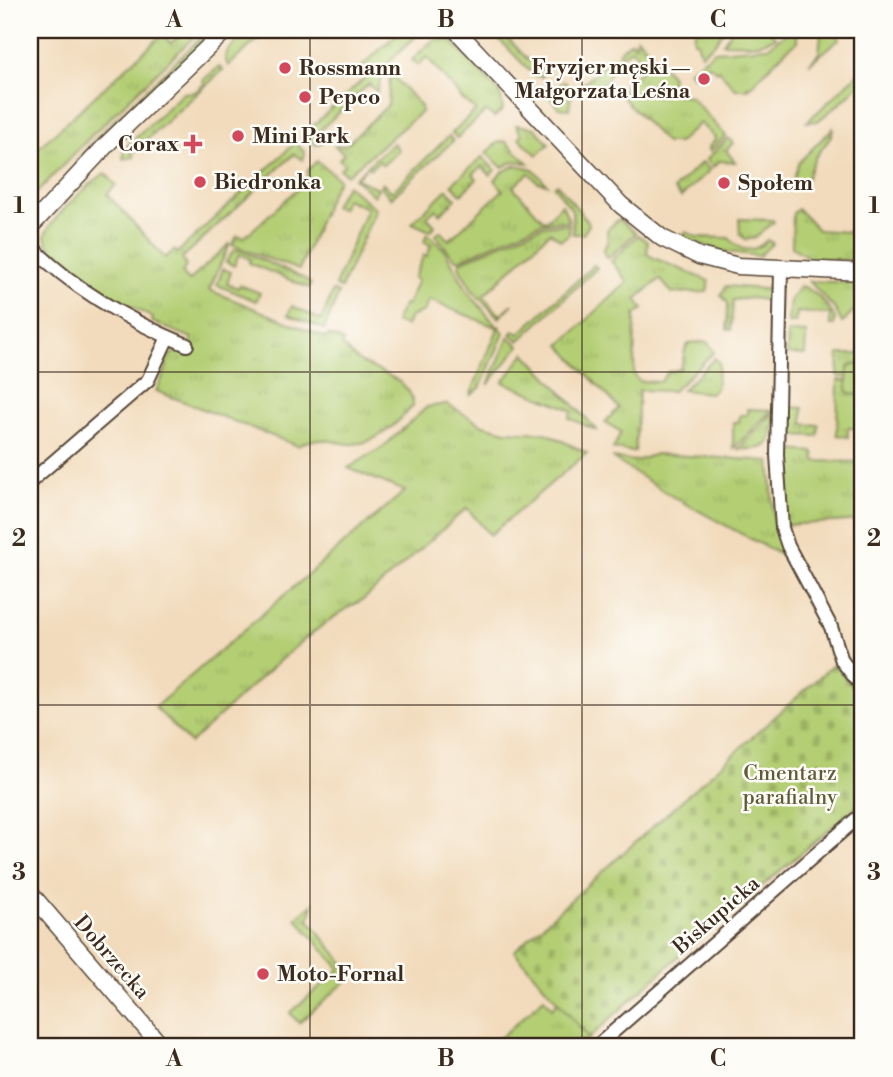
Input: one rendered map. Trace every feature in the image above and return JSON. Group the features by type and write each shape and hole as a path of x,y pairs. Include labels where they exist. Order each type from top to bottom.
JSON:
{"street":[{"path":"30,227 109,142 226,30"},
{"path":"456,30 621,205 647,228 681,248 717,262 781,269 863,272"},
{"path":"30,245 97,299 187,345"},
{"path":"781,269 777,455 782,528 788,546 831,627 842,660 863,688"},
{"path":"30,482 148,380 168,337"},
{"name":"Biskupicka","path":"596,1047 863,813"},
{"name":"Dobrzecka","path":"30,893 162,1047"}],"green space":[{"path":"188,30 201,30 92,135 30,200 30,163 34,163 34,152 163,34 170,43"},
{"path":"209,30 215,30 105,134 83,160 76,162 98,136"},
{"path":"250,30 268,30 228,66 225,58 228,50"},
{"path":"401,30 417,30 419,33 385,66 377,92 369,84 316,134 323,142 316,145 303,135 368,75 361,67"},
{"path":"490,30 500,30 528,60 534,60 543,70 542,77 535,76"},
{"path":"697,30 724,30 715,43 701,54 697,41 694,41 694,33"},
{"path":"732,30 769,30 776,37 758,44 723,43"},
{"path":"790,30 797,36 797,42 749,88 747,86 748,89 735,89 719,70 717,72 710,65 693,76 688,71 715,51 768,47"},
{"path":"832,30 840,39 809,64 819,53 821,34"},
{"path":"637,37 672,76 670,87 675,94 690,96 726,136 710,151 708,148 716,139 700,123 678,143 666,143 624,99 624,86 646,66 632,49 621,56 618,53 631,41 635,45"},
{"path":"433,40 450,40 500,93 503,110 494,117 486,111 457,138 452,133 476,110 463,100 427,57 418,65 412,60"},
{"path":"613,57 617,61 604,83 601,83 600,89 582,85"},
{"path":"219,67 223,70 132,153 134,157 123,159 124,149 183,93 195,92 204,84 203,80"},
{"path":"394,69 393,76 421,106 421,112 347,175 340,169 345,164 339,159 344,154 335,146 346,145 388,105 390,75"},
{"path":"863,69 858,84 846,98 818,121 807,122"},
{"path":"564,81 572,90 569,109 559,108 551,99 552,92"},
{"path":"516,125 535,128 549,144 537,155 519,138 522,135"},
{"path":"833,128 800,189 793,181 799,162"},
{"path":"449,136 453,141 391,198 380,186 383,183 392,192"},
{"path":"728,138 733,143 726,150 735,162 719,161 713,167 706,160"},
{"path":"505,141 528,163 515,161 502,167 486,153 497,143"},
{"path":"296,142 305,153 303,160 294,154 182,258 186,266 182,273 189,281 230,243 209,290 326,338 328,335 343,341 342,346 357,359 401,383 412,397 413,406 386,431 361,443 312,440 298,446 156,391 166,370 168,357 176,351 186,352 192,338 152,322 153,318 91,283 50,248 45,236 80,193 105,173 116,185 107,194 165,258 174,250 177,253"},
{"path":"393,143 399,150 383,165 379,161 370,169 367,166"},
{"path":"482,157 495,170 490,175 482,166 473,174 477,179 461,194 452,184"},
{"path":"317,161 339,179 299,270 232,245 237,236 245,237 307,180 308,170"},
{"path":"702,162 710,170 681,197 674,189"},
{"path":"516,165 533,169 547,184 538,182 529,173 513,187 545,222 562,204 569,221 541,223 459,260 453,257 436,235 440,231 449,240 503,190 495,180 502,172"},
{"path":"366,167 356,179 378,188 374,196 354,178"},
{"path":"557,184 587,220 589,225 583,234 573,234 572,210 554,186"},
{"path":"347,185 376,209 341,288 335,286 367,208 346,199 341,209 333,206"},
{"path":"447,189 456,199 440,214 436,209 427,217 435,226 430,231 412,223"},
{"path":"798,209 818,230 863,233 863,261 809,258 792,247 793,213"},
{"path":"619,219 636,233 608,258 603,251 608,241 607,230"},
{"path":"739,219 774,222 754,238 746,240 740,234"},
{"path":"569,224 569,234 561,240 550,232 483,296 500,315 513,304 499,318 473,291 459,267 460,262 542,226"},
{"path":"686,232 697,237 729,238 748,250 767,240 773,243 759,256 721,251 681,237"},
{"path":"427,234 444,249 469,293 498,328 429,300 424,311 410,317 406,326 395,322 404,304 407,305 418,280 414,278 431,245 424,242"},
{"path":"638,235 648,242 647,254 709,281 707,292 672,293 660,279 636,299 643,309 635,315 634,374 639,381 660,382 668,372 680,369 688,344 708,342 714,352 673,391 639,390 635,452 613,449 621,432 605,422 619,408 560,345 628,282 611,261"},
{"path":"234,250 240,250 311,284 309,288 249,263 250,259 239,254 234,266 226,262"},
{"path":"594,265 597,268 519,341 511,334 514,331 519,334"},
{"path":"223,269 231,272 227,284 238,288 240,285 260,293 256,301 217,285"},
{"path":"809,281 855,283 856,308 842,323 835,309"},
{"path":"726,286 774,290 777,302 751,298 733,300 731,330 727,330 728,303 721,295"},
{"path":"801,286 812,291 826,304 835,319 834,325 830,325 830,314 797,312 795,323 788,323 790,300"},
{"path":"333,291 339,293 324,329 288,315 292,306 321,320"},
{"path":"499,326 504,333 480,388 470,396"},
{"path":"788,332 806,333 805,355 787,354"},
{"path":"509,337 519,346 488,385"},
{"path":"525,353 598,431 569,418 572,410 503,382"},
{"path":"839,354 863,354 863,365 852,365 848,369 848,377 838,376"},
{"path":"715,358 719,363 716,389 710,393 682,390"},
{"path":"852,364 863,365 863,395 851,394 847,390 848,368"},
{"path":"838,380 848,381 847,390 851,394 863,395 863,428 848,428 848,437 837,435"},
{"path":"447,404 483,425 506,431 546,433 587,453 490,535 467,508 364,599 319,628 274,665 190,743 155,707 405,491 348,468 383,447 427,407"},
{"path":"803,408 803,424 819,425 818,436 787,435 785,409"},
{"path":"747,409 772,410 733,449 733,422 739,422 740,415 747,415"},
{"path":"775,411 769,443 759,448 738,449"},
{"path":"789,450 814,452 815,461 863,462 863,520 786,525 783,455"},
{"path":"656,454 770,461 774,523 788,559 673,497 612,458 636,461"},
{"name":"Cmentarz parafialny","path":"835,663 863,702 863,801 679,956 589,1038 514,951"},
{"path":"313,904 309,920 353,975 299,1023 290,1013 340,969 296,918"},
{"path":"544,998 552,1008 558,1002 589,1038 578,1047 490,1047"}],"place":[{"name":"Rossmann","path":"285,68"},
{"name":"Fryzjer męski — Małgorzata Leśna","path":"704,79"},
{"name":"Pepco","path":"305,97"},
{"name":"Mini Park","path":"238,136"},
{"name":"Corax","path":"193,144"},
{"name":"Biedronka","path":"200,182"},
{"name":"Społem","path":"724,183"},
{"name":"Moto-Fornal","path":"263,974"}]}
